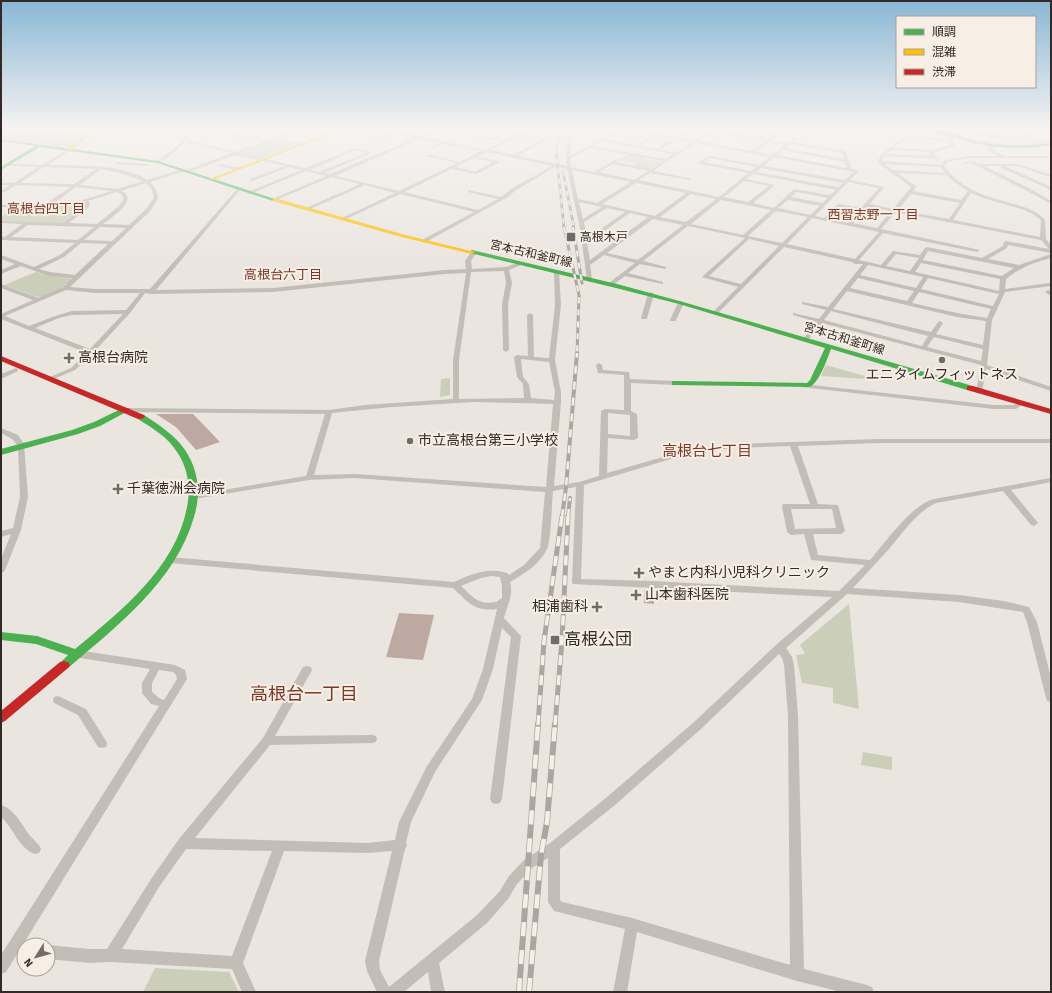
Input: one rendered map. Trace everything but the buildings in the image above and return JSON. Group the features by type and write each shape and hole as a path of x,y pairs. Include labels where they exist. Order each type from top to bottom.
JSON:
{"street":[{"path":"1,192 27,175"},
{"path":"45,207 90,175"},
{"path":"1,317 65,288 148,210 156,198 153,187 147,182 130,175"},
{"path":"1,206 61,207 171,175"},
{"name":"宮本古和釜町線","path":"200,175 250,193 424,241 682,302 806,338 829,347 979,392 1051,412"},
{"path":"211,179 221,175"},
{"path":"252,180 264,175"},
{"path":"250,193 293,175"},
{"path":"344,219 434,175"},
{"path":"424,241 539,175"},
{"path":"570,175 581,222 589,279"},
{"path":"607,175 977,250"},
{"path":"633,175 641,177"},
{"path":"668,175 688,180"},
{"path":"610,284 749,175"},
{"path":"765,175 839,189"},
{"path":"814,175 882,187 849,225"},
{"path":"716,312 853,175"},
{"path":"855,262 914,187 897,175"},
{"path":"948,175 970,191 994,200 1033,211 1043,220 1043,239"},
{"path":"999,175 1048,200 1051,204"},
{"path":"1021,175 1051,190"},
{"path":"274,200 330,176 478,211"},
{"path":"598,205 641,177"},
{"path":"744,180 773,185 749,204"},
{"path":"1,184 101,188 118,191 124,194 126,198 125,202 100,226 62,256 34,269"},
{"path":"308,209 364,184"},
{"path":"52,378 73,369 91,352 146,292 153,290 238,189"},
{"path":"742,286 705,277 796,190 831,197"},
{"path":"1033,192 1051,190"},
{"path":"470,191 501,198"},
{"path":"950,221 970,191"},
{"path":"588,264 690,192"},
{"path":"910,192 962,202"},
{"path":"330,194 337,196"},
{"path":"787,198 823,205"},
{"path":"576,200 882,268 1002,292 1050,285"},
{"path":"64,225 87,206 88,203 84,201"},
{"path":"825,220 838,205 862,210"},
{"path":"866,205 1043,239 1051,248"},
{"path":"581,222 606,207"},
{"path":"584,243 629,212"},
{"path":"1,222 130,227"},
{"path":"1,243 4,238 27,223"},
{"path":"4,238 114,243"},
{"path":"983,260 1005,247 1006,243 1051,251"},
{"path":"912,274 927,249 1020,267"},
{"path":"882,268 895,252 1003,278"},
{"path":"456,399 456,360 469,270 468,261 473,253"},
{"path":"602,253 664,268"},
{"path":"979,392 984,365 989,320 1002,292 1003,278 1009,272 1033,261 1051,256"},
{"path":"1,257 49,274 77,277"},
{"path":"1,272 20,264"},
{"path":"65,288 95,291 146,292 273,290 469,270 506,269 513,268 519,264"},
{"path":"806,338 866,264"},
{"path":"506,269 510,283 505,304 506,350"},
{"path":"170,560 454,585 480,573 496,572 506,577 526,569 536,560 544,548 558,402 558,392 552,360 558,305 557,272"},
{"path":"624,274 662,283"},
{"path":"856,276 994,308"},
{"path":"908,304 926,277"},
{"path":"1,286 38,300"},
{"path":"846,289 957,315 989,320"},
{"path":"644,318 651,294"},
{"path":"673,320 682,302"},
{"path":"804,303 986,348"},
{"path":"29,328 72,313 128,312"},
{"path":"795,314 984,365 1051,389"},
{"path":"530,316 531,358"},
{"path":"1,317 91,352"},
{"path":"924,348 940,322"},
{"path":"803,386 813,381 829,347"},
{"path":"528,399 526,384 520,377 517,357 552,360"},
{"path":"1,358 52,378 126,410 154,424 167,434 179,447 192,474 194,497 188,523 178,546 170,560 144,592 77,654 1,718"},
{"path":"599,365 600,372 627,373 628,412"},
{"path":"1,377 16,370"},
{"path":"628,381 803,386 988,407 1016,407 1020,404"},
{"path":"1,452 20,445 87,428 126,410 329,412 456,399 528,399 558,402"},
{"path":"603,477 605,411 628,412 633,414 634,438 605,436"},
{"path":"309,478 329,412"},
{"path":"1,430 15,437 20,445 24,497 17,530 1,570"},
{"path":"194,497 309,478 355,476 549,490 580,484 659,460 732,446 879,441 1051,441"},
{"path":"793,443 814,506"},
{"path":"393,992 482,919 504,895 513,880 528,864 554,847 612,801 698,725 780,647 843,592 872,563 915,514 927,504 934,501 1051,480"},
{"path":"580,484 576,582 843,592 955,598 999,603 1026,609 1032,622 1051,698"},
{"path":"1006,489 1034,523"},
{"path":"786,506 835,507 841,531 808,532 791,532 786,506"},
{"path":"1,534 17,530"},
{"path":"808,532 814,558 872,563"},
{"path":"384,992 374,971 372,961 401,845 405,822 431,769 477,700 488,669 503,603 506,599 506,577"},
{"path":"465,581 465,594"},
{"path":"454,585 465,594 472,603 476,605 493,606 503,603"},
{"path":"496,799 516,636 500,620"},
{"path":"1,636 37,640 77,654 175,669 181,673 182,679 1,967"},
{"path":"780,647 787,657 789,664 793,716 797,974"},
{"path":"111,955 155,883 183,843 267,741 307,670"},
{"path":"154,671 147,683 147,693 155,701 161,703"},
{"path":"58,700 82,712 102,744"},
{"path":"267,741 372,739"},
{"path":"1,810 9,815 24,838 35,849"},
{"path":"183,843 367,848 401,845"},
{"path":"249,992 236,963 280,846"},
{"path":"554,847 554,902 558,907 632,924 797,974 867,992"},
{"path":"620,992 632,924"},
{"path":"56,953 89,956 111,955 236,963"},
{"path":"432,961 438,992"}],"green space":[{"path":"82,203 86,204 61,224 1,221 1,217 16,207 53,208 68,207"},
{"path":"36,272 70,278 71,280 60,289 42,297 37,297 4,285"},
{"path":"826,365 865,376 866,379 821,376"},
{"path":"450,378 450,395 440,397 441,379"},
{"path":"849,604 859,709 833,703 833,688 802,683 796,655 805,654 800,645"},
{"path":"863,752 892,757 892,770 861,765"},
{"path":"155,968 229,972 239,992 143,992"}],"railway":[{"path":"559,175 564,228"},
{"path":"564,175 574,228"},
{"path":"564,227 579,295 577,354"},
{"path":"573,227 582,283"},
{"path":"562,517 566,487 577,353"},
{"path":"568,517 570,498"},
{"path":"538,725 544,641 562,516"},
{"path":"555,725 562,640 568,516"},
{"path":"519,992 538,724"},
{"path":"529,992 541,855 547,822 555,724"}],"traffic: fast":[{"path":"199,175 275,200"},
{"path":"472,252 617,286 681,303 970,388"},
{"path":"675,383 809,385 813,381 829,347"},
{"path":"1,452 75,432 97,424 126,410"},
{"path":"64,665 115,621 150,586 172,557 186,528 194,493 193,477 188,463 181,450 171,438 141,417"},
{"path":"1,636 37,640 77,654"}],"traffic: slow":[{"path":"211,179 221,175"},
{"path":"275,200 404,236 472,252"}],"traffic: jam":[{"path":"1,358 141,417"},
{"path":"970,388 1051,412"},
{"path":"1,718 64,665"}],"place":[{"name":"高根木戸","path":"571,237"},
{"name":"高根台病院","path":"69,358"},
{"name":"エニタイムフィットネス","path":"942,360"},
{"name":"市立高根台第三小学校","path":"410,441"},
{"name":"千葉徳洲会病院","path":"118,489"},
{"name":"やまと内科小児科クリニック","path":"639,573"},
{"name":"山本歯科医院","path":"636,595"},
{"name":"相浦歯科","path":"597,607"},
{"name":"高根公団","path":"555,640"}],"district":[{"name":"高根台四丁目","path":"46,209"},
{"name":"西習志野一丁目","path":"873,215"},
{"name":"高根台六丁目","path":"283,275"},
{"name":"高根台七丁目","path":"707,451"},
{"name":"高根台一丁目","path":"304,694"}]}
